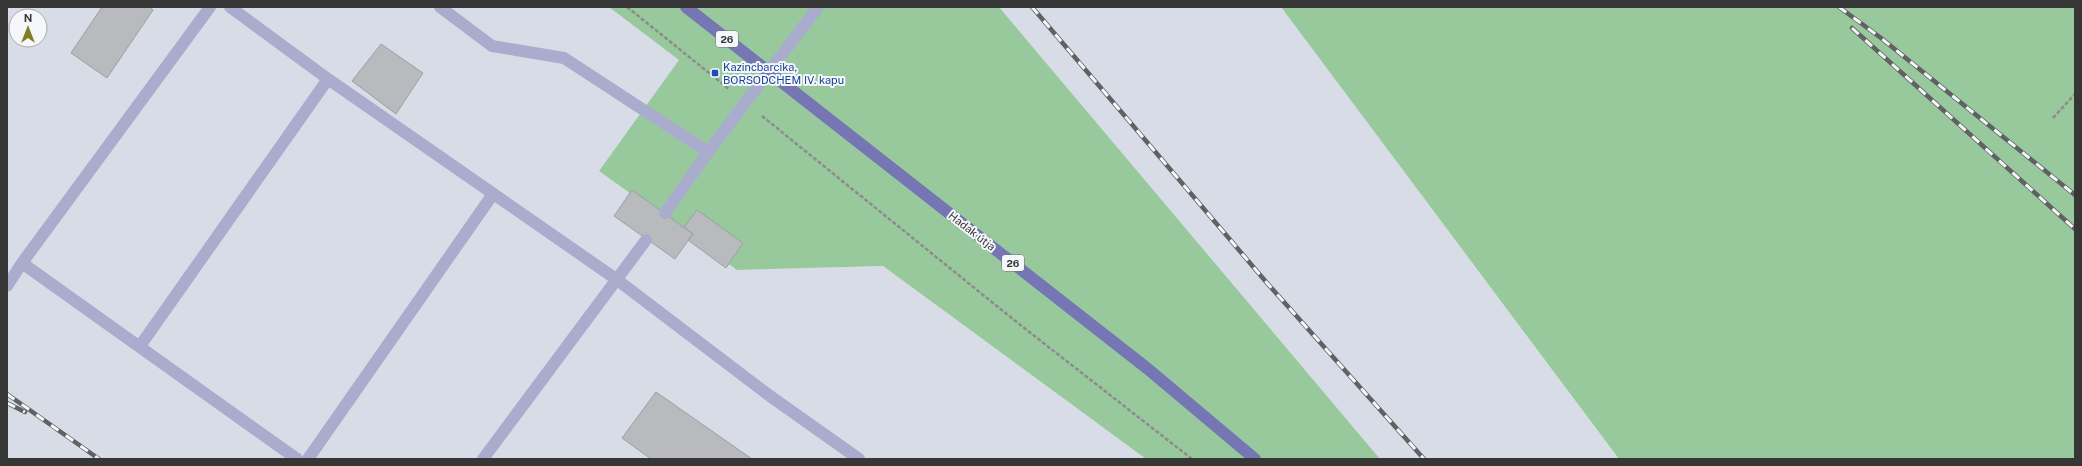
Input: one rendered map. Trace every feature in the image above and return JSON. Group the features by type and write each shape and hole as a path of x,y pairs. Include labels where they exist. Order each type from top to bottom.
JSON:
{"main road":[{"name":"Hadak útja","path":"686,7 1148,369 1255,459"}],"lane":[{"path":"7,286 22,263 210,7"},
{"path":"230,7 328,79 616,279 770,396 859,459"},
{"path":"440,7 492,46 564,58 708,152"},
{"path":"665,213 768,70 818,7"},
{"path":"140,346 328,79"},
{"path":"308,459 493,194"},
{"path":"483,459 646,240"},
{"path":"22,263 297,459"}],"path":[{"path":"627,7 1014,320 1192,459"},
{"path":"2053,118 2075,94"}],"shaded area":[{"path":"7,7 609,7 680,60 599,171 737,270 883,266 1146,459 7,459"},
{"path":"999,7 1281,7 1619,459 1380,459"}],"green space":[{"path":"609,7 999,7 1380,459 1146,459 883,266 737,270 599,171 679,60"},
{"path":"1281,7 2075,7 2075,459 1619,459"}],"building":[{"path":"102,7 150,7 153,10 107,78 71,53"},
{"path":"381,44 423,73 396,114 352,81"},
{"path":"632,190 693,234 675,259 614,216"},
{"path":"697,210 743,243 726,268 688,240 693,234 684,227"},
{"path":"656,392 752,459 651,459 622,438"}],"railway":[{"path":"1032,7 1267,283 1424,459"},
{"path":"1839,7 1881,38 2075,195"},
{"path":"1852,28 2075,229"},
{"path":"7,394 99,459"},
{"path":"7,403 25,412"}],"place":[{"name":"Kazincbarcika, BORSODCHEM IV. kapu","path":"715,73"}]}
